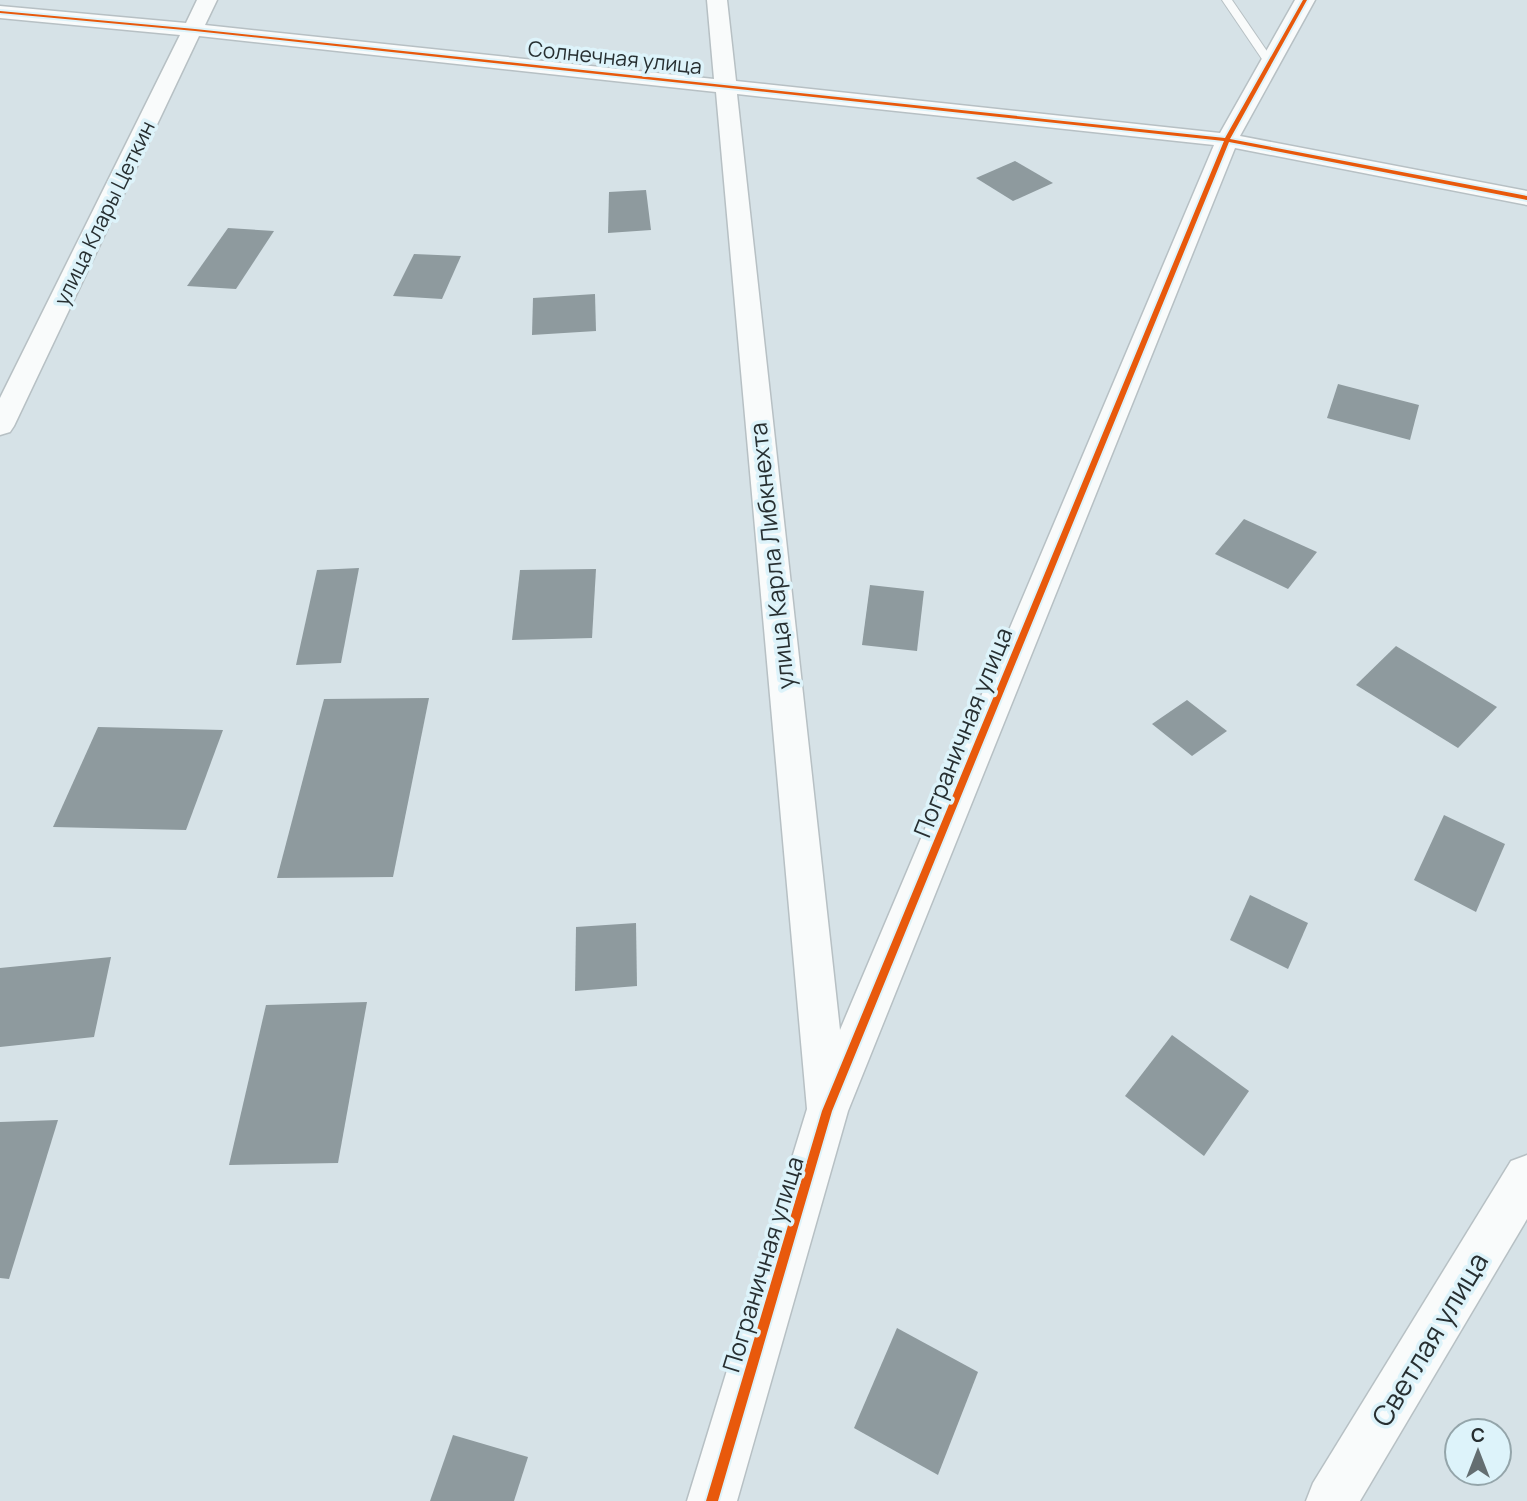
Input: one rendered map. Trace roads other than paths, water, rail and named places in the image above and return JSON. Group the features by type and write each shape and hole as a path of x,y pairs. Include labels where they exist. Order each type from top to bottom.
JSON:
{"street":[{"name":"улица Клары Цеткин","path":"0,426 195,30 207,0"},
{"name":"улица Карла Либкнехта","path":"717,0 827,1111"},
{"name":"Пограничная улица","path":"712,1501 827,1111 1227,140 1305,0"},
{"name":"Солнечная улица","path":"0,12 195,30 1227,140 1527,198"},
{"name":"Светлая улица","path":"1331,1501 1527,1177"}],"lane":[{"path":"1227,0 1270,63"}]}
